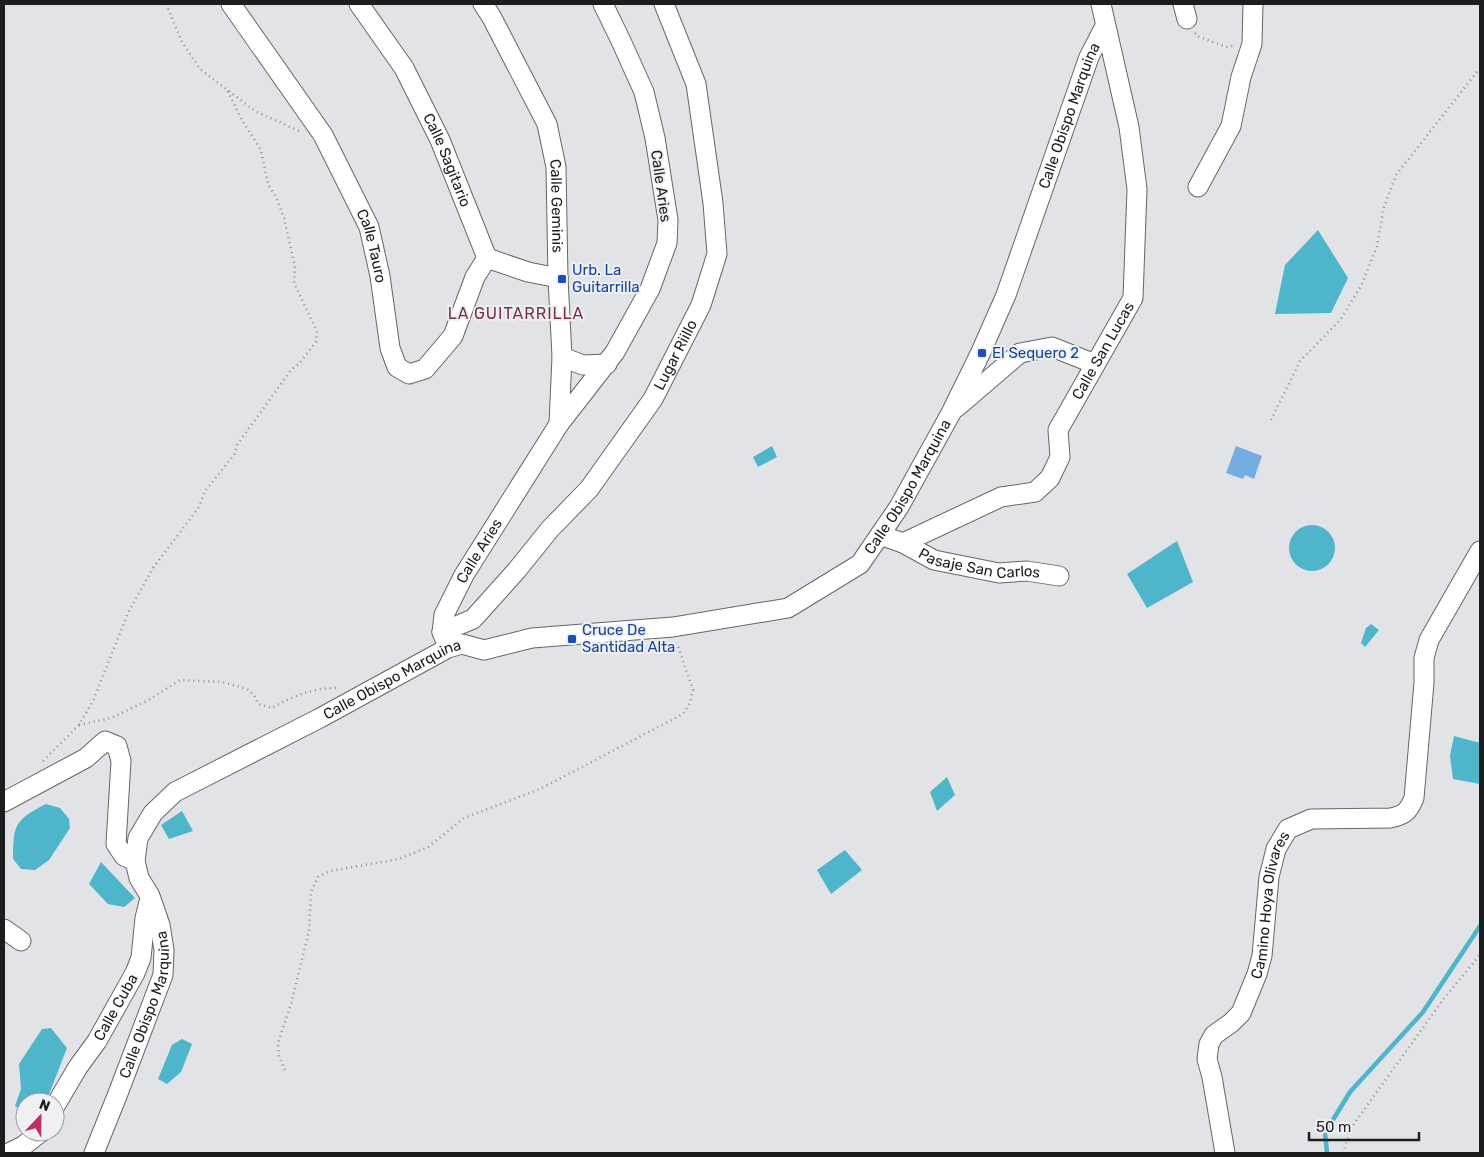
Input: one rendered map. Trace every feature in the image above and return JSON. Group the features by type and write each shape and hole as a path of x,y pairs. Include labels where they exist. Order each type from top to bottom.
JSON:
{"street":[{"name":"Calle Tauro","path":"232,4 323,135 369,227 380,276 390,348 397,367 409,374 425,369 453,336 475,277 487,258"},
{"name":"Calle Sagitario","path":"359,4 404,68 440,140 487,258"},
{"name":"Calle Geminis","path":"483,4 547,124 556,168 562,357 559,424"},
{"name":"Calle Aries","path":"445,640 444,615 464,575 559,424 615,352 650,289 667,243 668,220 655,138 644,92 622,41 603,4"},
{"name":"Lugar Riillo","path":"445,640 473,619 517,570 550,529 589,489 653,399 701,305 717,254 714,203 696,84 664,4"},
{"name":"Calle San Lucas","path":"903,543 1001,497 1034,492 1050,478 1060,457 1058,430 1133,298 1137,189 1129,127 1101,4"},
{"path":"1198,186 1231,126 1241,78 1252,44 1253,5"},
{"name":"Calle Obispo Marquina","path":"94,1153 163,975 164,950 160,925 150,896 139,878 135,861 138,838 153,813 175,792 349,702 445,640 484,650 532,638 673,627 788,608 860,564 900,507 951,413 980,354 1006,295 1089,57 1105,26"},
{"path":"487,258 528,272 558,278"},
{"path":"951,413 1020,353 1052,347 1095,364"},
{"path":"562,357 584,365 607,364"},
{"path":"880,534 903,543"},
{"name":"Pasaje San Carlos","path":"903,543 934,560 999,573 1026,571 1059,576"},
{"name":"Camino Hoya Olivares","path":"1224,1153 1208,1059 1209,1044 1214,1035 1241,1013 1257,974 1262,956 1269,877 1276,849 1288,829 1311,819 1390,818 1402,816 1410,809 1414,798 1424,658 1428,640 1480,552"},
{"path":"4,802 86,758 105,742 117,746 121,762 116,844 124,856 135,861"},
{"name":"Calle Cuba","path":"63,1092 97,1041 135,973 141,958 145,918 150,896"},
{"path":"4,929 21,941"},
{"path":"9,1153 28,1142"}],"path":[{"path":"166,4 182,42 200,69 255,111 298,130 323,135"},
{"path":"1185,11 1197,36 1226,47 1252,44"},
{"path":"1271,420 1300,361 1341,319 1362,284 1377,246 1384,207 1396,174 1480,68"},
{"path":"37,767 79,725 94,701 128,613 153,568 199,507 205,491 234,455 237,445 291,370 299,364 316,342 317,331 294,283 295,267 284,218 276,197 268,184 261,150 242,120 227,90"},
{"path":"285,1070 278,1043 291,1004 309,931 311,892 318,877 330,870 399,859 428,847 464,818 540,789 683,714 690,703 692,690 673,627"},
{"path":"79,725 111,718 147,701 180,680 222,682 247,689 254,695 258,704 272,708 288,699 320,688 336,688 349,702"},
{"path":"1343,1153 1351,1128 1445,997 1480,955"}],"water":[{"path":"1318,230 1348,278 1331,313 1275,314 1285,265"},
{"path":"772,446 777,457 758,467 753,457"},
{"path":"1312,525 1325,529 1331,535 1335,548 1331,561 1325,567 1312,571 1299,567 1293,561 1289,548 1293,535 1299,529"},
{"path":"1177,541 1193,582 1147,608 1127,574"},
{"path":"1371,624 1379,630 1365,647 1361,643 1366,628"},
{"path":"1454,736 1480,743 1480,784 1453,779 1450,756"},
{"path":"947,777 955,795 937,811 930,792"},
{"path":"46,804 60,808 69,819 70,828 49,860 35,870 21,869 13,859 15,830 22,819"},
{"path":"182,811 193,831 169,839 161,825"},
{"path":"845,850 862,870 831,894 817,870"},
{"path":"101,862 135,898 124,907 108,904 89,884"},
{"path":"51,1028 67,1048 50,1092 20,1092 19,1064 42,1029"},
{"path":"182,1039 192,1044 181,1072 167,1084 158,1079 172,1045"}],"building":[{"path":"1236,446 1262,456 1254,479 1245,475 1243,479 1226,473"}],"waterway":[{"path":"1327,1153 1325,1133 1350,1092 1423,1012 1480,926"}],"place":[{"name":"Urb. La Guitarrilla","path":"562,279"},
{"name":"El Sequero 2","path":"982,353"},
{"name":"Cruce De Santidad Alta","path":"572,639"}],"district":[{"name":"LA GUITARRILLA","path":"516,313"}]}
